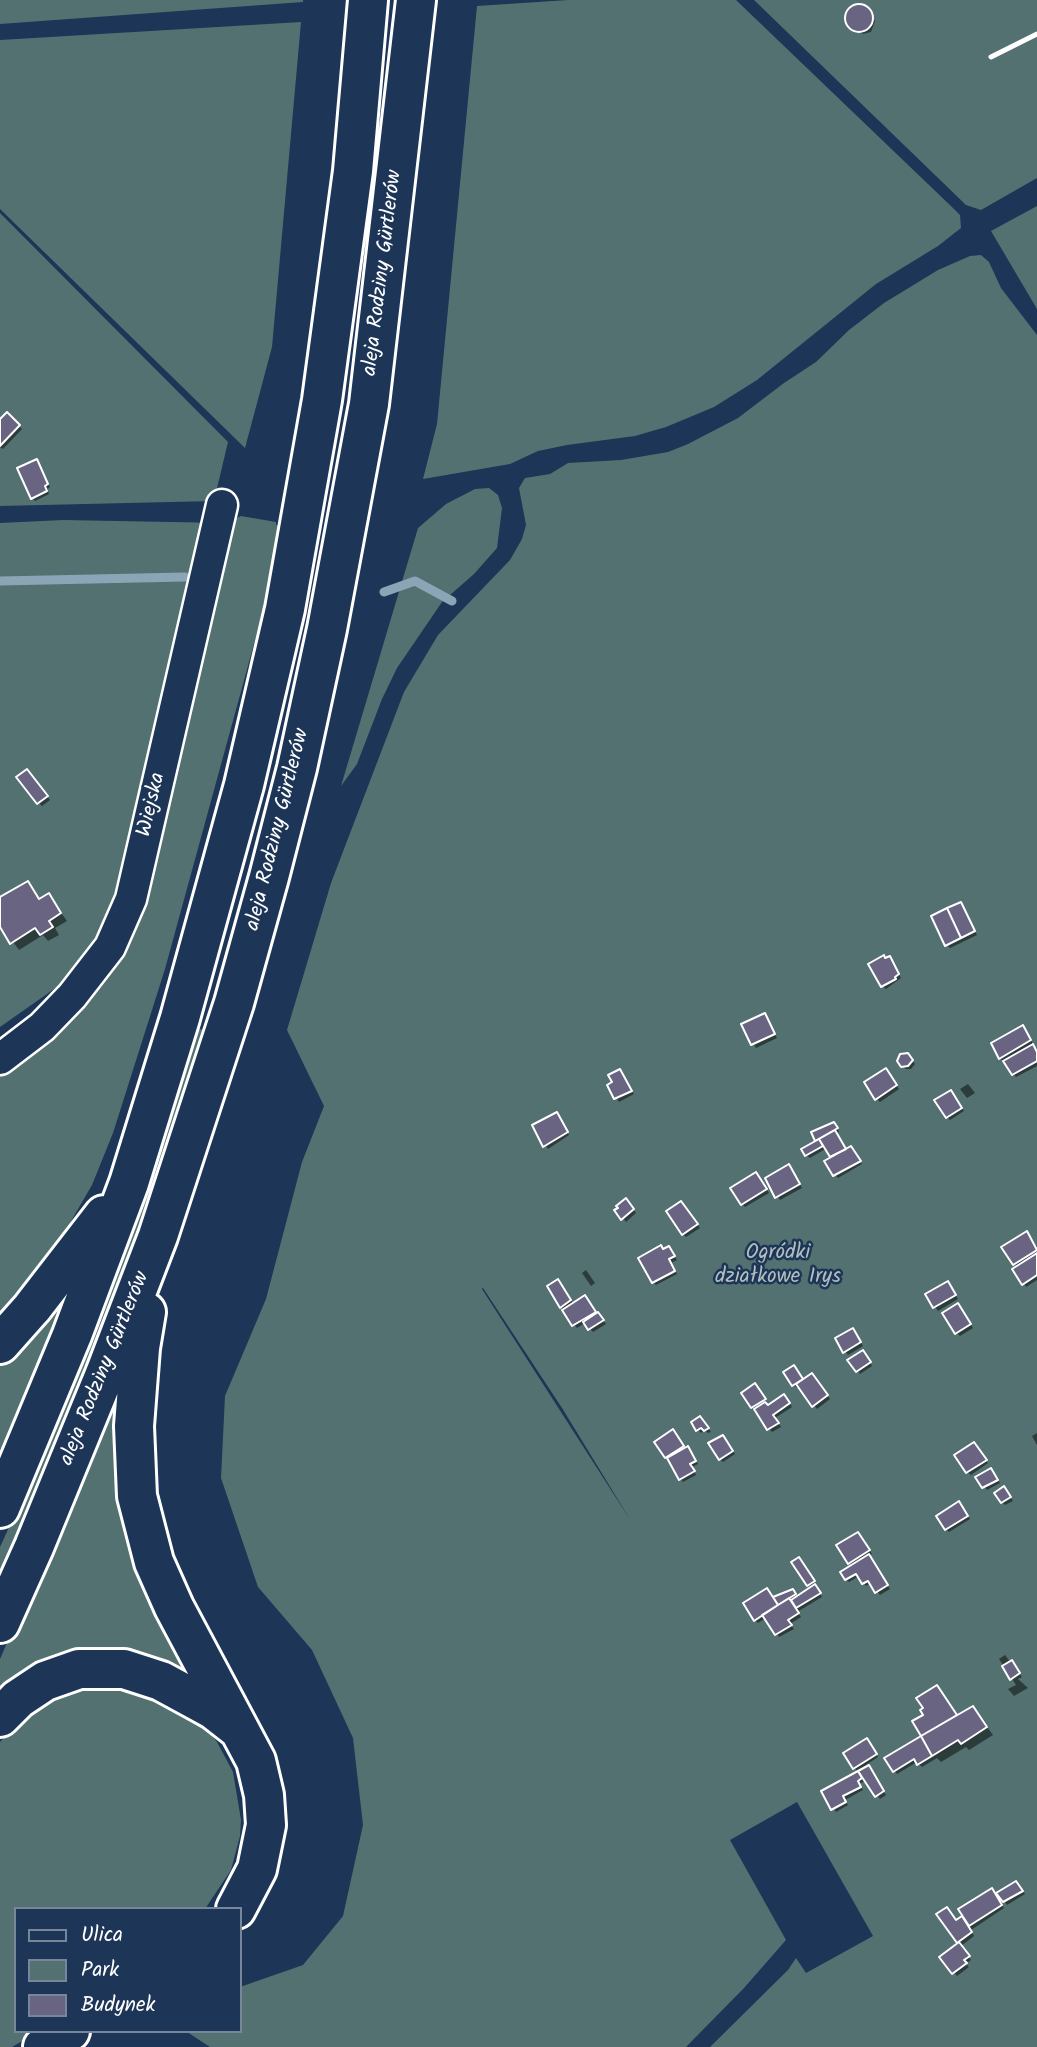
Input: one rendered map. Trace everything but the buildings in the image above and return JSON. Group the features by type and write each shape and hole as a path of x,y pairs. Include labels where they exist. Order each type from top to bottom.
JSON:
{"main road":[{"name":"aleja Rodziny Gürtlerów","path":"0,1508 72,1335 129,1183 180,1018 244,785 285,608 322,400 352,170 368,0"},
{"name":"aleja Rodziny Gürtlerów","path":"0,1623 105,1374 158,1236 234,1003 269,877 299,756 369,404 416,0"},
{"path":"0,1344 54,1280 129,1183"},
{"path":"158,1236 139,1348 134,1426 137,1496 154,1562 174,1607 256,1761 264,1795 266,1825 257,1869 237,1907"},
{"path":"0,1717 18,1699 45,1682 79,1669 124,1669 161,1681 214,1710 241,1731"},
{"path":"43,2047 67,2033"}],"street":[{"name":"Wiejska","path":"0,1059 42,1027 72,996 110,947 131,899 222,505"}],"green space":[{"path":"0,0 303,0 303,2 0,24"},
{"path":"568,0 736,0 960,215 961,228 938,246 876,284 757,380 714,407 666,427 635,436 567,445 538,451 510,464 423,479 437,424 477,6"},
{"path":"754,0 1037,0 1037,178 981,210 966,205"},
{"path":"301,22 272,347 245,448 0,209 0,40"},
{"path":"1037,206 1037,309 991,231"},
{"path":"0,213 228,442 214,501 0,506"},
{"name":"Ogródki działkowe Irys","path":"981,255 989,262 1001,288 1037,335 1037,2047 710,2047 788,1970 796,1958 806,1973 873,1936 797,1802 730,1840 786,1940 686,2047 210,2047 189,2033 242,2033 242,1986 303,1965 343,1916 363,1825 353,1738 312,1650 258,1587 221,1478 225,1396 266,1299 302,1162 324,1106 287,1030 331,883 404,692 438,635 510,560 522,539 526,525 519,488 525,478 550,474 568,463 621,460 668,452 688,444 738,418 816,362 849,330 884,303 938,270 970,256","holes":["483,1288 562,1408 631,1521 482,1289"]},
{"path":"489,488 498,495 502,508 497,548 474,574 442,602 397,668 357,764 341,786 418,528 446,504 475,489"},
{"path":"241,516 276,522 276,525 286,527 165,969 113,1133 92,1185 42,1271 0,1320 0,1071 67,980 0,1027 0,523 63,520 226,523"},
{"path":"194,1025 209,1034 130,1270 0,1588 0,1547 16,1512"},
{"path":"72,1285 0,1473 0,1359"},
{"path":"116,1390 198,1679 187,1673 0,1697 0,1659"},
{"path":"101,1686 142,1689 205,1726 233,1772 241,1820 240,1836 231,1870 206,1907 14,1907 14,2033 36,2033 12,2047 0,2047 0,1742 12,1729 56,1696"}],"waterway":[{"path":"0,581 185,577"},
{"path":"384,592 415,581 452,601"}],"railway":[{"path":"991,57 1037,34"}]}
